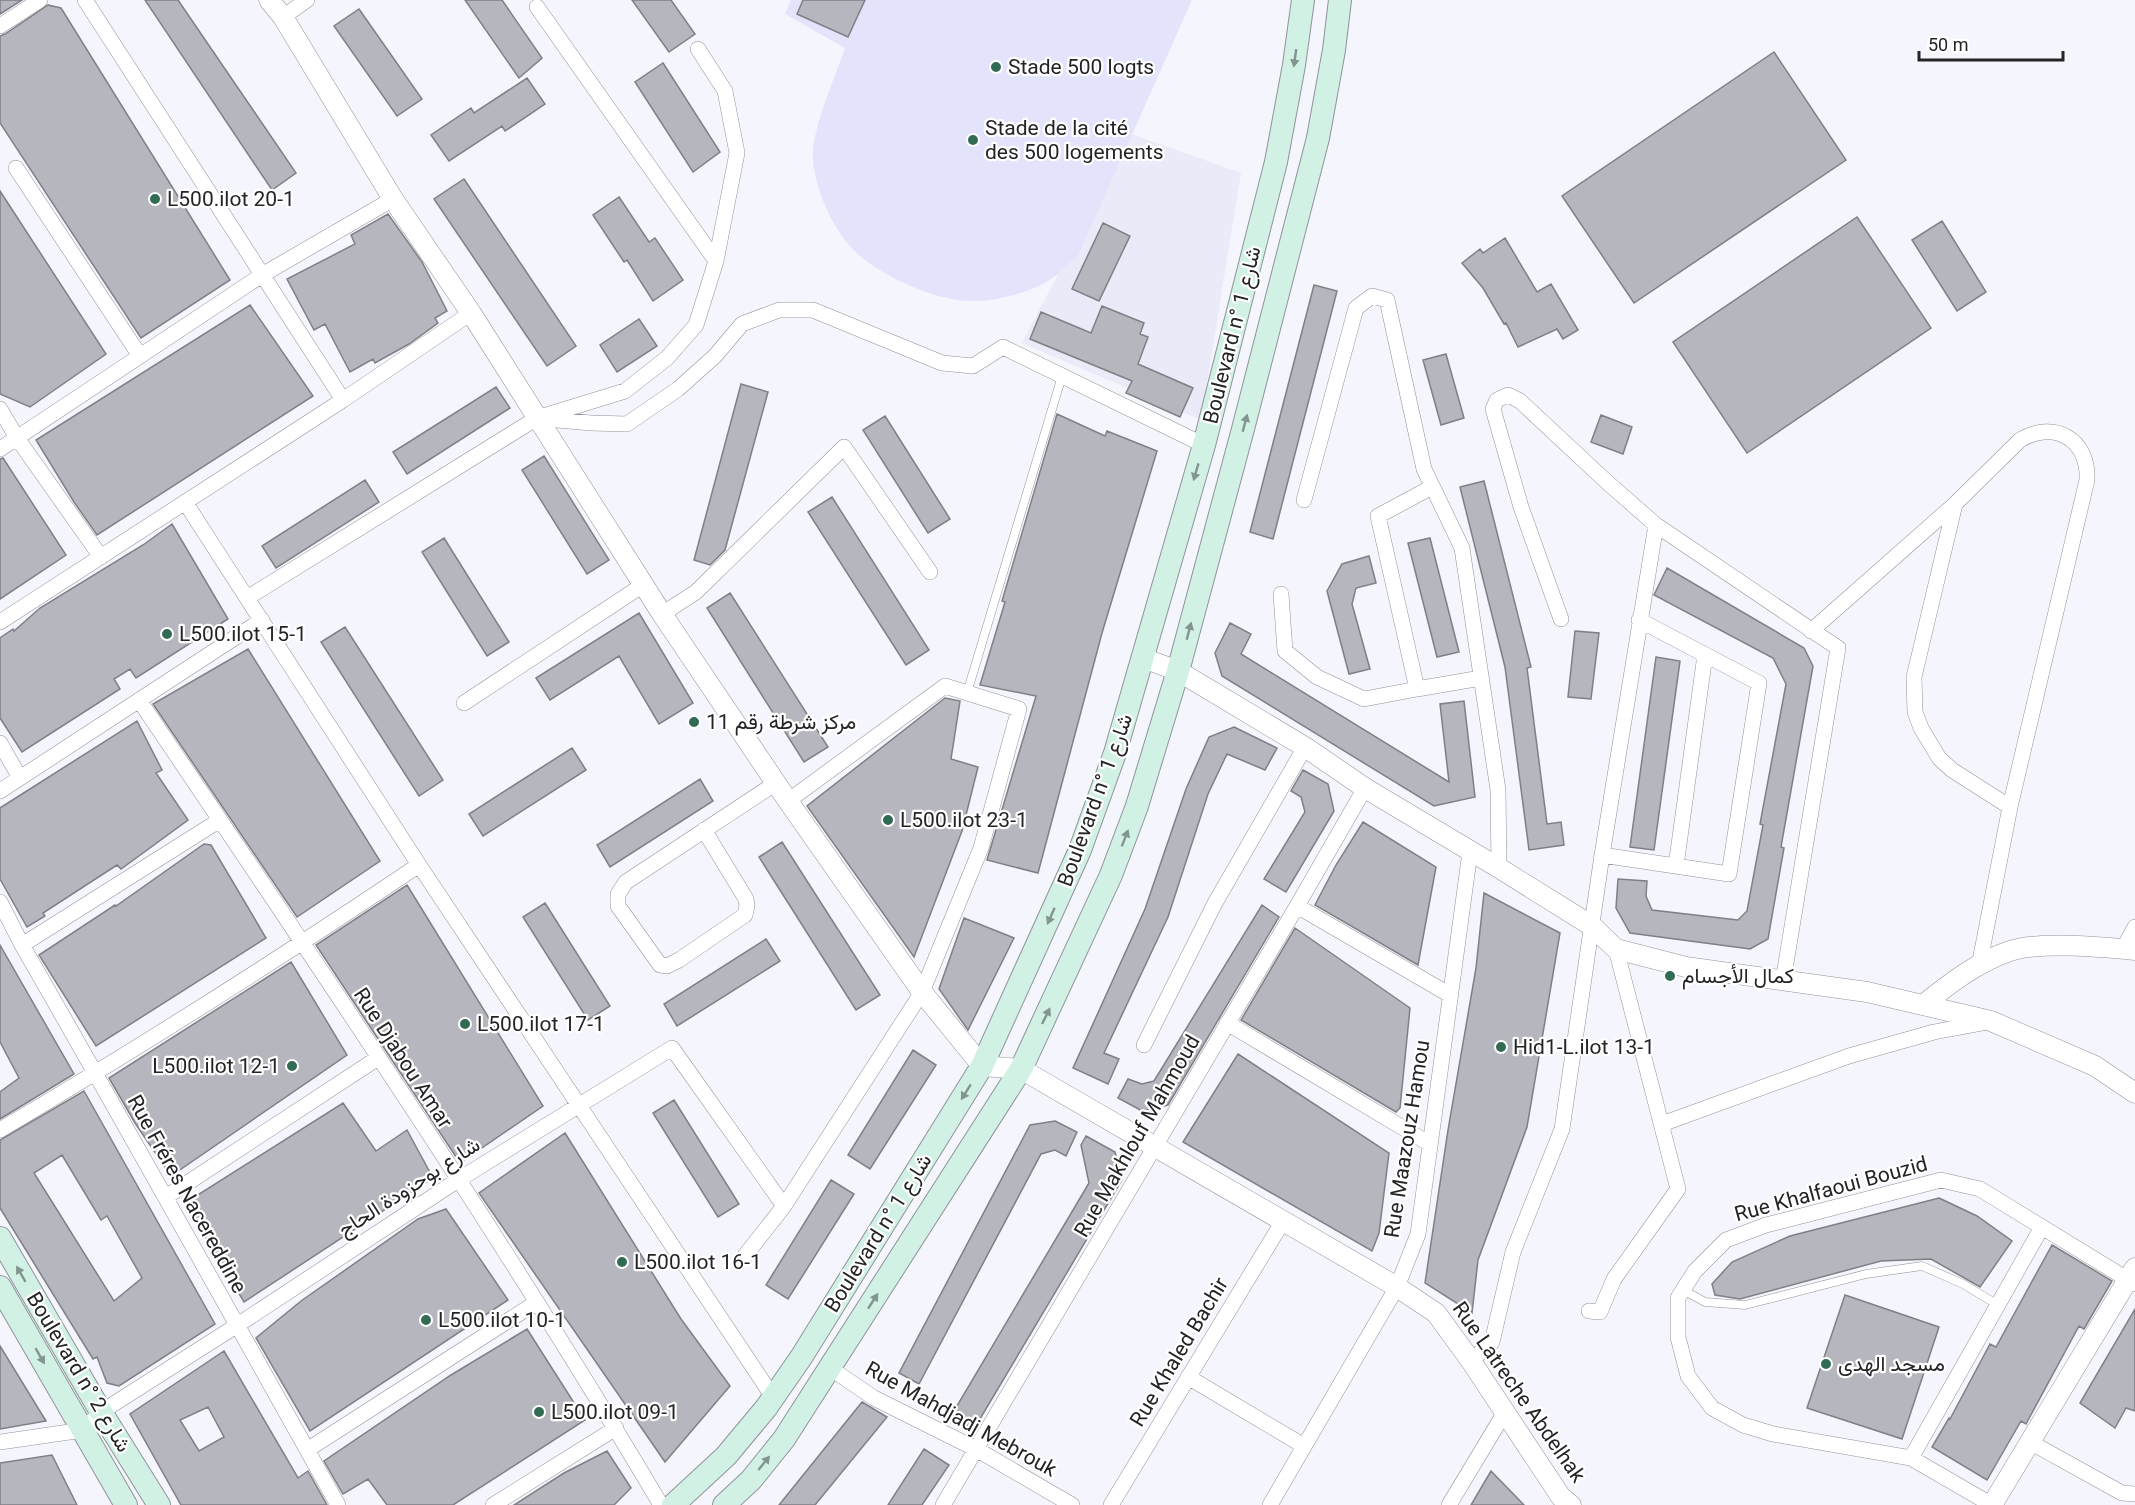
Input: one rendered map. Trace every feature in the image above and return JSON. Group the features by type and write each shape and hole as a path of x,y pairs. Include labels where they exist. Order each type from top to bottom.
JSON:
{"main road":[{"name":"Boulevard n° شارع 1","path":"673,1505 726,1456 802,1356 982,1066 1080,850 1115,753 1204,445 1276,162 1304,0"},
{"name":"Boulevard n° شارع 1","path":"724,1505 751,1480 784,1439 1021,1069 1111,875 1137,806 1178,671 1243,429 1318,138 1334,50 1340,0"},
{"name":"Boulevard n° شارع 2","path":"0,1238 101,1412 159,1505"},
{"name":"Boulevard n° شارع 2","path":"0,1287 126,1505"}],"street":[{"path":"0,26 40,0"},
{"path":"85,0 343,400"},
{"path":"269,0 283,17 393,199 471,313 662,614 788,801 922,992 982,1066 1021,1069"},
{"path":"283,17 307,0"},
{"path":"537,7 716,261"},
{"path":"247,598 537,418 625,391 667,358 696,325 716,261 737,153 725,91 698,49"},
{"path":"16,168 140,356"},
{"path":"0,450 262,275 393,199"},
{"path":"1304,500 1356,308 1372,296 1387,300 1424,470 1462,548 1498,790 1499,868"},
{"path":"537,418 627,424 678,389 715,356 742,324 779,310 813,310 942,363 972,366 1003,347 1204,445"},
{"path":"0,622 343,400 471,313"},
{"path":"1561,619 1521,507 1493,409 1497,400 1508,395 1520,401 1656,525 1838,648 1783,981"},
{"path":"0,409 17,438 101,556"},
{"path":"1811,631 1955,504 2020,440 2041,431 2052,431 2063,434 2080,448 2088,469 2087,480 2010,807 1979,966"},
{"path":"662,614 696,592 844,447 930,572"},
{"path":"1417,689 1378,516 1432,486"},
{"path":"185,502 419,865 773,1397"},
{"path":"1955,504 1914,677 1916,712 1925,736 1939,758 1952,770 2010,807"},
{"path":"1471,1361 1492,1342 1514,1252 1562,1129 1602,855 1656,525"},
{"path":"464,703 643,585"},
{"path":"1281,594 1286,651 1317,677 1364,699 1481,678"},
{"path":"0,791 262,620"},
{"path":"1602,855 1729,874 1759,683 1639,620"},
{"path":"1676,866 1705,655"},
{"path":"1143,658 1178,671 1305,747 1365,788 1592,926 1616,949 1686,967 1867,992 1991,1021 2095,1066 2135,1093"},
{"path":"744,1257 783,1206 922,992 981,848 1019,710 945,686 788,801"},
{"name":"Rue Djabou Amar","path":"139,700 303,943 458,1180 537,1302 662,1505"},
{"path":"0,742 21,778"},
{"path":"1144,1045 1215,903 1305,747"},
{"path":"705,830 746,899 745,915 679,960 667,966 660,965 618,906 618,894 626,882 776,783"},
{"name":"Rue Makhlouf Mahmoud","path":"943,1505 1156,1147 1365,788"},
{"path":"22,945 220,820"},
{"name":"Rue Maazouz Hamou","path":"1270,1505 1397,1287 1418,1234 1470,852"},
{"path":"0,1130 96,1073 303,943 419,865"},
{"name":"Rue Fréres Nacereddine","path":"0,902 22,945 338,1505"},
{"path":"1297,906 1450,995"},
{"path":"1923,1005 1959,978 2012,950 2030,947 2129,950 2135,927"},
{"path":"1589,1311 1600,1312 1614,1279 1648,1228 1678,1189 1616,949"},
{"path":"1662,1124 1849,1056 1934,1032 1991,1021"},
{"path":"1227,1023 1430,1144"},
{"name":"شارع بوحزودة الحاج","path":"82,1430 101,1412 458,1180 672,1048 783,1206"},
{"path":"166,1197 378,1058"},
{"name":"Rue Latreche Abdelhak","path":"1021,1069 1397,1287 1436,1313 1471,1361 1561,1497 1571,1505"},
{"name":"Rue Khalfaoui Bouzid","path":"1992,1505 1911,1458 1773,1434 1743,1425 1712,1408 1688,1376 1678,1337 1678,1298 1695,1271 1726,1240 1766,1225 1941,1180 1980,1189 2042,1227 2133,1277"},
{"name":"Rue Khaled Bachir","path":"1111,1505 1283,1221"},
{"path":"1911,1458 2042,1227"},
{"path":"1992,1505 2133,1277"},
{"path":"308,1450 537,1302"},
{"name":"Rue Mahdjadj Mebrouk","path":"830,1368 874,1398 976,1449 1072,1505"},
{"path":"1188,1377 1304,1446"},
{"path":"1449,1505 1505,1412"},
{"path":"493,1505 616,1428"},
{"path":"0,1442 82,1430"},
{"path":"2030,1442 2122,1493 2135,1494"}],"lane":[{"path":"967,693 1062,376"},
{"path":"1683,1290 1705,1302 1745,1305 1866,1274 1923,1266 1963,1284 1998,1305"}],"shaded area":[{"name":"Stade de la cité des 500 logements","path":"791,0 1192,0 1078,256 1050,280 1033,288 1001,298 971,301 927,293 897,280 859,255 834,224 817,183 813,158 820,117 845,48 785,14"},
{"path":"1126,132 1241,173 1201,420 1022,343 1094,206"}],"building":[{"path":"0,0 22,0 0,14"},
{"path":"145,0 178,0 296,173 272,190"},
{"path":"465,0 502,0 542,58 519,78"},
{"path":"632,0 671,0 695,34 669,52"},
{"path":"803,0 865,0 848,37 797,14"},
{"name":"L500.ilot 20-1","path":"48,5 61,8 230,280 141,338 0,123 0,36"},
{"path":"359,9 422,99 397,116 334,26"},
{"path":"1774,52 1846,160 1634,303 1562,196"},
{"path":"663,63 720,152 693,172 635,82"},
{"path":"527,78 545,104 505,131 502,126 449,161 431,135 471,108 474,113"},
{"path":"464,179 576,346 547,366 434,199"},
{"path":"0,191 106,354 30,407 0,394"},
{"path":"619,197 649,242 655,238 683,280 653,301 627,260 624,262 593,215"},
{"path":"388,214 422,262 447,311 435,318 438,323 409,344 375,363 373,359 350,372 325,324 314,330 287,279 355,244 351,235"},
{"path":"1857,217 1931,328 1747,453 1673,342"},
{"path":"1942,221 1986,292 1957,311 1912,240"},
{"path":"1103,223 1130,236 1099,301 1072,289"},
{"path":"1505,238 1537,292 1551,284 1578,330 1563,339 1557,329 1518,347 1506,323 1504,324 1483,288 1462,263 1480,249 1483,253"},
{"path":"1314,285 1337,291 1273,539 1250,532"},
{"path":"250,305 313,396 97,535 36,440"},
{"path":"1102,306 1144,323 1140,334 1148,337 1138,364 1193,388 1180,417 1126,393 1132,381 1030,339 1041,312 1091,333"},
{"path":"639,319 657,346 617,372 600,345"},
{"path":"1446,354 1464,418 1441,425 1423,360"},
{"path":"741,384 768,392 725,550 710,565 694,560"},
{"path":"496,387 510,408 407,474 393,452"},
{"path":"1057,414 1105,436 1107,431 1157,451 1102,633 1038,873 987,860 1036,696 980,685"},
{"path":"1601,415 1632,427 1623,454 1591,442"},
{"path":"885,416 950,519 928,533 863,430"},
{"path":"544,456 609,560 587,574 522,470"},
{"path":"3,458 66,555 0,599 0,459"},
{"path":"365,480 379,502 276,568 262,546"},
{"path":"1484,481 1531,667 1527,668 1547,824 1561,822 1564,845 1529,850 1505,667 1460,487"},
{"path":"832,497 929,650 906,665 808,512"},
{"name":"L500.ilot 15-1","path":"172,524 228,619 136,678 130,669 114,679 120,689 22,752 0,718 0,638 13,629 14,631 40,608 143,545"},
{"path":"444,538 509,642 487,656 422,552"},
{"path":"1430,538 1459,652 1437,657 1408,543"},
{"path":"1369,556 1376,583 1356,588 1352,604 1370,669 1349,674 1327,591 1342,564"},
{"path":"1667,568 1804,648 1813,666 1781,847 1784,848 1768,939 1750,949 1630,933 1616,908 1618,879 1647,881 1646,896 1652,910 1738,920 1747,911 1763,825 1760,824 1786,684 1773,658 1654,595"},
{"path":"730,593 828,747 804,762 707,608"},
{"path":"639,613 693,703 659,724 619,656 550,700 536,678"},
{"path":"1230,623 1251,634 1241,654 1449,782 1440,704 1464,701 1475,797 1434,806 1222,676 1215,653"},
{"path":"345,627 443,780 419,796 321,642"},
{"path":"1575,631 1599,633 1591,699 1568,697"},
{"path":"248,649 380,861 297,917 153,704"},
{"path":"1656,657 1680,661 1654,850 1630,847"},
{"name":"L500.ilot 23-1","path":"945,698 960,701 951,759 978,767 962,831 914,957 807,806"},
{"path":"137,721 162,770 156,773 188,820 121,869 117,865 43,913 45,916 27,927 0,879 0,808"},
{"path":"1234,727 1277,748 1265,770 1227,754 1208,794 1168,917 1104,1053 1119,1059 1108,1084 1073,1068 1145,909 1186,789 1209,737"},
{"path":"572,748 586,770 483,836 469,814"},
{"path":"1303,770 1328,784 1334,811 1286,892 1264,879 1305,812 1301,797 1291,791"},
{"path":"700,779 713,801 610,867 597,845"},
{"path":"1363,822 1436,867 1418,965 1315,905 1336,865"},
{"path":"782,842 880,995 856,1010 759,857"},
{"path":"204,844 211,845 266,938 96,1046 39,955 116,906"},
{"name":"L500.ilot 17-1","path":"407,885 543,1106 460,1163 316,945"},
{"name":"Hid1-L.ilot 13-1","path":"1484,893 1560,933 1527,1127 1478,1260 1472,1313 1425,1283 1476,968"},
{"path":"545,903 610,1006 588,1020 523,917"},
{"path":"1262,905 1279,917 1168,1105 1142,1111 1118,1098 1128,1079 1142,1084 1154,1081"},
{"path":"964,918 1014,938 968,1030 939,989"},
{"path":"1295,928 1410,1008 1400,1108 1396,1112 1241,1020"},
{"path":"766,939 780,961 677,1026 664,1004"},
{"path":"0,945 74,1074 0,1119 0,1092 19,1078 0,1042"},
{"name":"L500.ilot 12-1","path":"291,962 347,1055 171,1176 135,1123 109,1078"},
{"path":"913,1050 936,1065 870,1169 848,1155"},
{"path":"1238,1054 1389,1153 1379,1233 1372,1251 1183,1142"},
{"path":"84,1091 215,1324 119,1386 107,1383 97,1357 93,1359 0,1208 0,1140","holes":["62,1155 101,1220 107,1216 142,1278 114,1301 34,1173"]},
{"path":"674,1100 739,1204 718,1217 653,1113"},
{"path":"343,1103 376,1151 407,1130 433,1178 244,1302 185,1203"},
{"path":"1055,1121 1077,1132 1066,1156 1055,1150 1041,1154 919,1384 899,1373 1030,1125"},
{"name":"L500.ilot 16-1","path":"565,1133 681,1319 730,1386 665,1462 479,1193"},
{"path":"1086,1136 1115,1152 1122,1180 974,1429 951,1416 1089,1183 1081,1145"},
{"path":"831,1180 854,1194 788,1299 766,1285"},
{"path":"1939,1198 1977,1216 2012,1241 1980,1287 1931,1259 1881,1261 1740,1299 1715,1295 1712,1284 1732,1262 1790,1236"},
{"name":"L500.ilot 10-1","path":"446,1209 508,1300 310,1431 256,1338 301,1301 418,1219"},
{"path":"2052,1245 2112,1281 2084,1329 2079,1326 2026,1424 2021,1421 1987,1480 1932,1447 1950,1419 1990,1344 1996,1347"},
{"path":"1845,1295 1939,1327 1902,1439 1807,1408"},
{"path":"2135,1309 2135,1411 2126,1408 2115,1428 2080,1403"},
{"name":"L500.ilot 09-1","path":"527,1329 585,1420 453,1505 387,1505 368,1479 343,1494 324,1461 451,1375"},
{"path":"0,1346 46,1421 0,1429"},
{"path":"224,1351 298,1478 308,1471 327,1505 181,1505 130,1414","holes":["208,1407 224,1437 199,1451 180,1420"]},
{"path":"862,1402 887,1417 815,1505 779,1505"},
{"path":"924,1449 949,1465 922,1505 888,1505"},
{"path":"607,1451 631,1488 614,1505 514,1505 564,1473"},
{"path":"52,1455 77,1505 0,1505 0,1463"},
{"path":"1491,1471 1524,1505 1471,1505"}],"place":[{"name":"Stade 500 logts","path":"996,67"},
{"name":"Stade de la cité des 500 logements","path":"973,140"},
{"name":"L500.ilot 20-1","path":"155,199"},
{"name":"L500.ilot 15-1","path":"167,634"},
{"name":"مركز شرطة رقم 11","path":"694,722"},
{"name":"L500.ilot 23-1","path":"888,820"},
{"name":"كمال الأجسام","path":"1670,976"},
{"name":"L500.ilot 17-1","path":"465,1024"},
{"name":"Hid1-L.ilot 13-1","path":"1501,1047"},
{"name":"L500.ilot 12-1","path":"292,1066"},
{"name":"L500.ilot 16-1","path":"622,1262"},
{"name":"L500.ilot 10-1","path":"426,1320"},
{"name":"مسجد الهدى","path":"1826,1364"},
{"name":"L500.ilot 09-1","path":"539,1412"}]}
